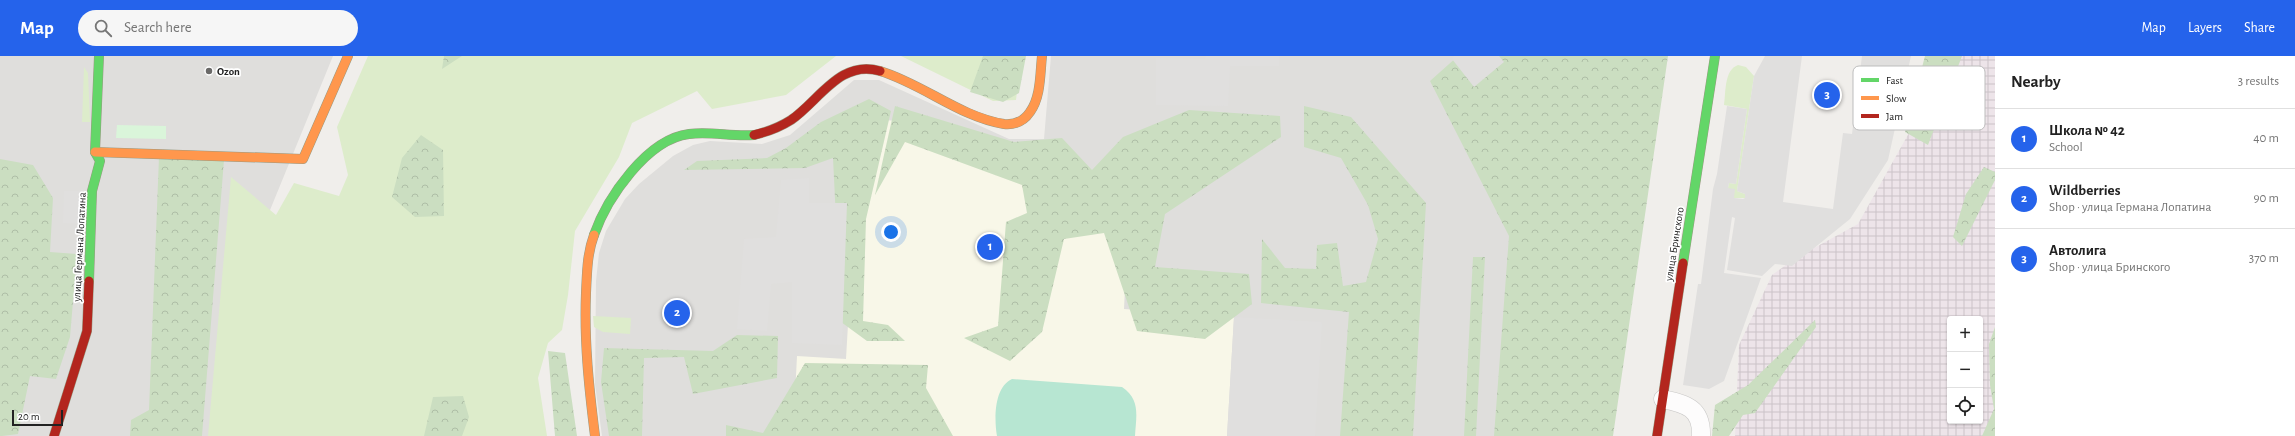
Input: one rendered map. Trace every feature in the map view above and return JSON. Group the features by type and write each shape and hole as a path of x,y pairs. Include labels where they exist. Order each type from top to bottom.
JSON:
{"street":[{"name":"улица Германа Лопатина","path":"54,436 87,330 92,190 100,161 95,152 99,56"},
{"path":"95,152 303,159 348,56"},
{"path":"595,436 585,336 587,264 590,249 604,211 630,173 648,156 670,139 686,134 748,135 769,130 781,125 799,112 826,86 846,72 859,69 875,70 894,75 985,119 1006,123 1017,123 1028,117 1035,106 1042,56"},
{"name":"улица Бринского","path":"1657,436 1715,56"},
{"path":"1663,399 1683,404 1696,413 1701,424 1701,436"}],"shaded area":[{"path":"0,56 333,56 250,259 235,436 0,436"},
{"path":"1051,56 1579,56 1529,436 602,436 595,384 596,281 599,253 606,231 625,199 639,184 673,156 693,145 710,141 762,144 790,135 854,80 879,80 1009,139 1044,139"},
{"path":"1206,56 1279,56 1279,66 1230,66 1228,106 1156,105 1156,58 1205,59"},
{"path":"1454,56 1499,56 1504,62 1474,87 1452,59"},
{"path":"1765,56 1802,56 1783,202 1833,209 1843,133 1852,134 1853,126 1853,130 1895,130 1888,160 1850,219 1792,266 1775,264 1762,276 1727,270 1735,218 1732,217 1724,273 1761,278 1724,381 1709,389 1683,385 1698,284 1701,284 1713,189 1717,174 1727,106 1747,109 1736,184 1729,183 1728,188 1735,189 1734,198 1743,199 1745,198 1745,194 1737,191 1754,76"},
{"path":"1862,56 1911,56 1909,66 1861,66"},
{"path":"1952,56 1995,56 1995,436 1735,436 1739,345 1772,275 1794,259 1858,224 1911,130 1985,130 1985,66 1946,66"},
{"path":"860,118 909,122 1130,184 1124,309 1234,317 1227,436 793,436 797,356 846,359"},
{"path":"809,178 809,203 847,203 842,345 792,343 792,282 771,284 767,331 737,329 744,239 776,237 781,180"},
{"path":"84,188 81,224 63,223 64,191 78,191"},
{"path":"1234,317 1322,322 1315,436 1227,436"}],"green space":[{"path":"368,56 836,56 786,95 712,109 697,91 632,123 619,157 575,231 568,295 562,330 548,343 538,378 547,436 208,436 231,177 276,215 294,183 339,196 348,175 337,127"},
{"path":"444,56 462,56 442,69"},
{"path":"901,56 1021,56 1016,100 993,101"},
{"path":"983,56 1026,56 1019,93 1003,102 970,92"},
{"path":"1458,56 1668,56 1613,436 1494,436 1509,236 1430,81"},
{"path":"1925,56 1962,56 1958,66 1922,66"},
{"path":"1738,65 1746,67 1754,76 1737,191 1745,194 1745,198 1733,198 1728,188 1729,183 1736,184 1747,109 1724,105 1728,76 1733,68"},
{"path":"84,67 88,73 90,122 82,122"},
{"path":"869,99 891,111 866,219 863,321 888,325 905,341 867,341 841,322 833,158 805,168 684,170 697,161 767,158 786,148 821,122"},
{"path":"895,106 1014,142 1062,138 1092,170 1123,137 1189,110 1280,116 1281,137 1165,214 1155,267 1249,274 1252,304 1205,339 1137,331 1104,233 1064,239 1042,332 1010,361 964,338 998,326 1006,222 1027,213 1022,185 905,142 875,195"},
{"path":"1304,106 1351,117 1426,203 1413,436 1340,436 1349,312 1261,303 1262,239 1285,268 1316,269 1317,245 1337,243 1343,286 1366,282 1378,239 1368,205 1341,158 1304,147"},
{"path":"117,125 166,126 166,139 116,138"},
{"path":"1906,130 1934,130 1928,145 1905,132"},
{"path":"421,135 443,150 444,216 415,217 392,197 402,158"},
{"path":"159,157 224,160 202,436 130,436 131,420 149,410"},
{"path":"0,159 33,165 53,198 50,252 77,254 70,337 56,379 30,376 18,434 2,436 0,436"},
{"path":"1984,167 1995,172 1995,180 1962,246 1953,237 1966,194"},
{"path":"1473,257 1485,257 1476,436 1464,436"},
{"path":"593,316 631,318 630,334 603,332 594,327"},
{"path":"1815,320 1816,327 1755,413 1743,415 1729,436 1712,436 1715,405 1748,385"},
{"path":"1995,327 1995,436 1982,436 1994,409 1990,385 1989,344"},
{"path":"737,335 778,336 777,378 693,394 684,357 644,358 642,436 609,436 601,382 604,348 713,351"},
{"path":"548,351 565,353 577,436 555,436"},
{"path":"805,363 928,365 926,388 953,436 726,436 726,425 763,433"},
{"path":"1012,379 1122,387 1128,392 1135,403 1135,436 997,436 996,413 999,396 1006,383"},
{"path":"463,396 469,417 462,436 424,436 433,397"}],"traffic: fast":[{"path":"89,281 92,191 100,161 95,152 99,56"},
{"path":"1683,263 1715,56"},
{"path":"594,235 608,204 619,188 644,158 658,147 673,138 689,134 705,133 754,135"}],"traffic: slow":[{"path":"95,152 303,159 348,56"},
{"path":"880,71 911,84 972,115 1004,124 1012,124 1025,118 1034,106 1038,92 1042,56"},
{"path":"594,235 590,249 586,286 586,329 595,436"}],"traffic: jam":[{"path":"754,135 773,129 791,120 842,76 853,71 866,69 880,71"},
{"path":"1657,436 1683,263"},
{"path":"54,436 87,331 89,281"}],"place":[{"name":"Ozon","path":"209,71"},
{"name":"Автолига","path":"1827,95"},
{"name":"Школа № 42","path":"990,247"},
{"name":"Wildberries","path":"677,313"}]}
